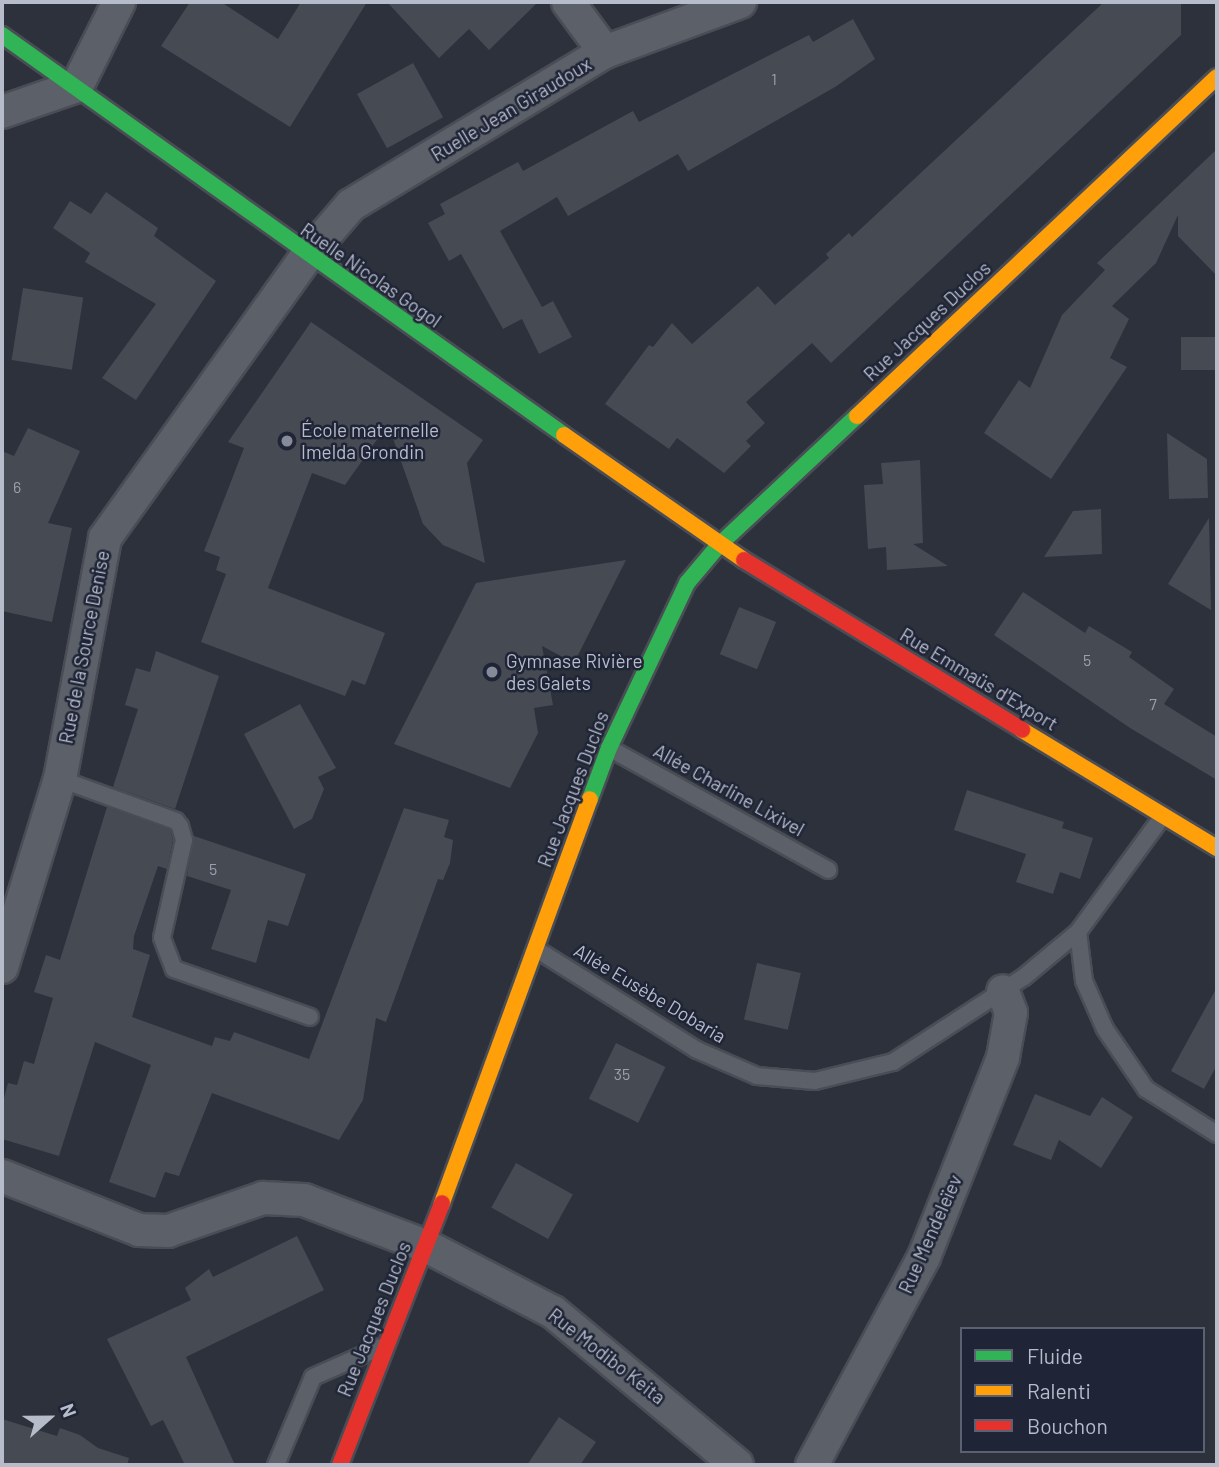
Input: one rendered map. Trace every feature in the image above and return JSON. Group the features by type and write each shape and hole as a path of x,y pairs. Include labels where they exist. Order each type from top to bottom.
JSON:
{"street":[{"path":"2,112 76,86 119,2"},
{"path":"568,2 605,52"},
{"name":"Ruelle Jean Giraudoux","path":"307,256 351,205 605,52 740,2"},
{"name":"Ruelle Nicolas Gogol","path":"2,35 76,86 307,256 719,545"},
{"name":"Rue Jacques Duclos","path":"340,1465 383,1346 426,1246 609,748 687,583 719,545 1217,77"},
{"name":"Rue de la Source Denise","path":"2,967 60,779 105,538 307,256"},
{"name":"Rue Emmaüs d'Export","path":"719,545 1217,848"},
{"name":"Rue Mendeleïev","path":"812,1465 924,1257 1003,1057 1011,1013 1003,991"},
{"name":"Rue Modibo Keita","path":"2,1176 139,1230 168,1231 263,1198 304,1200 426,1246 554,1312 737,1465"}],"lane":[{"name":"Allée Charline Lixivel","path":"609,748 828,870"},
{"path":"60,779 176,821 180,827 184,840 162,938 174,969 310,1017"},
{"name":"Allée Eusèbe Dobaria","path":"536,948 697,1050 757,1076 816,1081 894,1062 1003,991 1078,932 1163,816"},
{"path":"1078,932 1084,981 1105,1029 1125,1059 1146,1089 1217,1134"},
{"path":"276,1465 313,1377 383,1346"}],"building":[{"path":"190,2 221,2 278,39 301,2 367,2 290,127 161,46"},
{"path":"387,2 538,2 489,50 469,29 439,58"},
{"path":"1104,2 1181,2 1181,35 831,363 812,343 746,402 765,423 746,441 751,446 724,473 677,438 669,449 605,404 649,345 653,347 672,323 692,344 758,286 775,305 829,258 826,254 849,233 852,237"},
{"path":"853,19 875,59 835,87 688,171 678,154 568,216 557,197 500,231 542,307 553,301 572,337 539,354 522,319 503,329 461,254 449,261 428,223 445,214 440,204 518,162 523,171 633,111 639,122 809,35 813,42"},
{"path":"413,63 443,117 387,148 357,94"},
{"path":"1217,149 1217,276 1178,236 1178,215 1156,263 1112,306 1129,319 1110,358 1127,367 1051,479 984,433 1019,380 1030,388 1062,315 1105,270 1097,263"},
{"path":"106,192 158,228 154,236 216,281 136,400 102,378 156,304 85,262 90,253 53,228 70,201 91,214"},
{"path":"23,288 83,298 72,370 12,360"},
{"path":"311,322 483,440 467,463 485,563 443,545 423,524 388,424 345,485 312,473 268,588 385,633 365,685 352,680 345,696 201,642 226,574 216,570 220,557 204,551 244,448 228,442"},
{"path":"1181,337 1217,337 1217,370 1181,370"},
{"path":"28,428 80,451 48,523 72,528 52,622 2,611 2,451 14,456"},
{"path":"1167,433 1207,459 1208,498 1169,499"},
{"path":"920,460 923,543 913,544 948,566 887,570 886,547 868,549 864,485 883,484 881,463"},
{"path":"1101,509 1102,554 1044,557 1073,511"},
{"path":"1209,518 1211,610 1168,584"},
{"name":"Gymnase Rivière des Galets","path":"626,560 574,663 542,646 553,705 534,708 538,733 510,788 394,744 476,583"},
{"path":"1023,592 1085,633 1089,626 1132,652 1129,657 1174,689 1164,704 1217,737 1217,780 1130,728 994,635"},
{"path":"739,607 776,622 757,669 720,654"},
{"path":"156,651 219,676 175,809 113,787 138,709 125,705 136,668 150,672"},
{"path":"300,704 336,768 318,777 324,789 312,819 294,829 244,734"},
{"path":"967,790 1064,822 1062,828 1093,838 1080,879 1060,872 1053,894 1016,882 1026,854 954,830"},
{"path":"107,807 170,830 173,840 167,869 158,866 134,936 133,949 150,955 132,1017 212,1046 215,1037 230,1041 234,1032 309,1059 404,808 449,820 444,837 453,840 450,863 443,880 438,879 386,1022 376,1018 363,1100 339,1140 212,1093 179,1176 165,1172 155,1198 109,1182 151,1065 95,1042 59,1156 2,1139 2,1105 8,1083 17,1085 24,1061 34,1064 53,998 34,992 46,955 60,960"},
{"path":"194,836 306,874 288,926 268,920 256,963 211,949 231,890 187,876"},
{"path":"757,963 801,973 788,1030 744,1020"},
{"path":"1217,987 1217,1065 1204,1089 1171,1071"},
{"path":"616,1043 665,1067 638,1123 589,1099"},
{"path":"1035,1094 1090,1116 1102,1097 1133,1117 1101,1168 1059,1140 1051,1160 1013,1145"},
{"path":"516,1163 573,1195 548,1239 491,1208"},
{"path":"297,1236 324,1290 186,1357 235,1465 185,1465 163,1420 151,1426 107,1339 191,1300 185,1288 209,1269 213,1277"},
{"path":"559,1417 596,1442 580,1465 527,1465"},
{"path":"2,1419 57,1436 60,1428 80,1435 98,1448 129,1458 127,1465 2,1465"}],"traffic: fast":[{"path":"2,35 564,435"},
{"path":"590,799 609,748 687,583 719,545 857,416"}],"traffic: slow":[{"path":"857,416 1217,77"},
{"path":"564,435 744,560"},
{"path":"1022,730 1217,848"},
{"path":"442,1203 590,799"}],"traffic: jam":[{"path":"744,560 1022,730"},
{"path":"340,1465 442,1203"}],"place":[{"name":"École maternelle Imelda Grondin","path":"287,441"},
{"name":"Gymnase Rivière des Galets","path":"492,672"}]}
